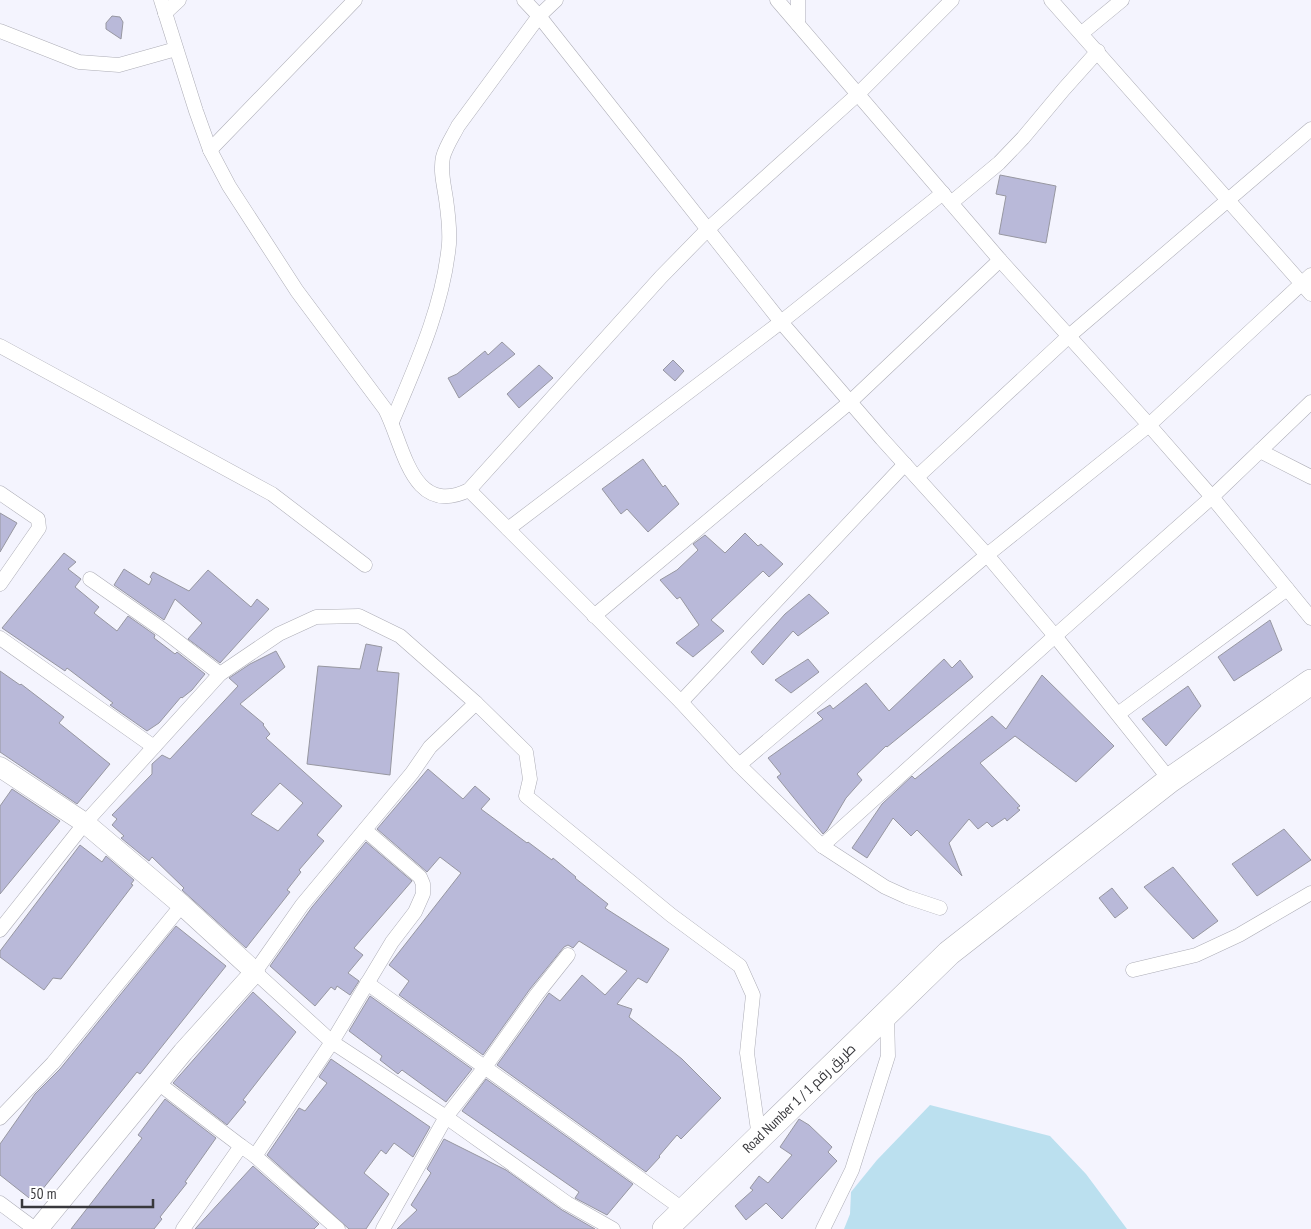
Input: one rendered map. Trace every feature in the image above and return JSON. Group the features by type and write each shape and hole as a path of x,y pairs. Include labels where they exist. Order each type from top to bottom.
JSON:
{"highway":[{"name":"Road Number 1 / طريق رقم 1","path":"665,1229 949,953 1170,780 1311,682"}],"street":[{"path":"179,0 163,7 210,150 229,186 297,291 372,389 392,422 409,468 424,488 432,495 441,497 458,495 469,490 661,277 708,229 858,94 952,0"},
{"path":"210,150 355,0"},
{"path":"524,0 539,16 781,322 987,555 1055,636 1170,780"},
{"path":"392,422 422,351 443,280 449,244 442,170 443,158 458,126 539,16 556,0"},
{"path":"777,0 1000,260 1070,336 1212,497 1311,618"},
{"path":"798,0 798,24"},
{"path":"738,765 987,555 1149,425 1308,285 1227,201 1098,51 1051,0"},
{"path":"1082,33 1122,0"},
{"path":"0,30 79,62 119,65 176,49"},
{"path":"508,529 947,198 999,163 1098,51"},
{"path":"917,477 1070,336 1311,129"},
{"path":"594,616 850,402 1000,260"},
{"path":"0,346 272,494 365,565"},
{"path":"822,846 1212,497 1311,402"},
{"path":"1260,451 1311,477"},
{"path":"681,702 905,464"},
{"path":"469,490 681,702 738,765 822,846 885,887 907,898 940,908"},
{"path":"0,493 38,519 39,528 0,584"},
{"path":"90,579 163,630 220,674"},
{"path":"1118,714 1287,589"},
{"path":"0,930 85,823 220,674 279,634 316,617 359,616 400,636 476,703 526,752 530,779 526,796 671,915 740,966 753,995 747,1052 759,1137"},
{"path":"0,638 154,747"},
{"path":"0,1203 37,1229 211,1018 255,972 302,905 412,774 430,747 476,703"},
{"path":"0,767 85,823 182,905 332,1042 446,1117 567,1203 613,1229"},
{"path":"255,1156 332,1042 392,942 415,912 423,894 423,884 420,877 365,830"},
{"path":"1133,970 1196,955 1239,935 1311,893"},
{"path":"0,1118 53,1063 182,905"},
{"path":"383,1229 446,1117 568,955"},
{"path":"367,983 684,1210"},
{"path":"823,1229 852,1170 888,1056 887,1014"},
{"path":"158,1083 255,1156 338,1229"},
{"path":"183,1229 241,1146"}],"water":[{"path":"930,1105 1050,1136 1086,1174 1127,1229 844,1229 850,1214 851,1192 877,1160"}],"building":[{"path":"112,16 120,17 123,22 121,39 106,29 106,23"},
{"path":"1000,175 1056,186 1046,243 999,234 1006,196 996,194"},
{"path":"502,342 515,354 459,398 448,378 457,374 485,351 488,355"},
{"path":"673,360 684,371 675,381 663,370"},
{"path":"539,365 553,378 519,408 507,394"},
{"path":"643,459 663,487 665,485 679,504 648,532 627,509 621,514 602,489"},
{"path":"0,513 17,523 0,552"},
{"path":"745,533 758,546 761,544 783,564 769,577 763,571 711,620 724,631 693,657 676,643 699,625 680,597 677,599 660,580 677,570 698,550 693,544 705,535 725,553"},
{"path":"64,553 76,562 68,569 81,579 75,587 99,607 94,613 117,631 128,616 155,635 154,638 175,654 177,652 205,674 192,690 181,697 159,723 147,731 110,705 113,703 67,668 65,671 2,628"},
{"path":"124,569 149,585 153,572 189,591 208,570 251,607 257,599 269,609 220,663 188,639 202,623 175,599 164,620 114,585"},
{"path":"809,594 829,613 798,636 793,631 763,665 751,652 785,614"},
{"path":"1270,620 1282,650 1234,681 1218,657"},
{"path":"366,644 382,647 377,671 399,673 390,775 307,764 318,666 360,669"},
{"path":"276,651 285,667 240,704 264,724 270,734 266,738 342,806 317,835 324,841 299,870 301,872 287,890 290,892 246,948 182,890 184,888 152,857 149,861 121,838 124,836 112,825 117,819 112,815 152,774 152,764 162,755 170,759 238,686 229,678 250,664","holes":["280,783 303,803 278,831 251,814"]},
{"path":"808,659 819,672 791,693 775,680"},
{"path":"944,659 952,668 960,660 973,677 886,746 857,774 862,780 846,798 823,834 777,777 781,774 768,758 823,719 817,713 830,705 833,709 866,683 889,711"},
{"path":"0,671 21,684 64,717 59,723 110,764 77,804 0,752"},
{"path":"1042,675 1114,746 1076,782 1015,736 980,763 1020,806 1017,808 1020,810 1007,821 1005,818 992,827 987,822 978,829 969,819 949,843 962,876 917,830 911,836 893,818 867,858 852,848 882,804 912,776 915,779 992,716 1006,729"},
{"path":"1188,686 1201,706 1166,746 1142,719"},
{"path":"428,769 463,799 475,786 490,799 481,809 552,860 553,858 608,904 605,908 669,949 647,983 638,978 617,1004 632,1009 629,1017 682,1059 721,1098 681,1139 677,1135 646,1172 497,1065 549,993 560,1001 582,975 605,995 627,971 579,941 573,948 568,945 564,947 530,989 483,1055 399,995 409,981 389,965 461,873 440,857 427,872 377,829"},
{"path":"12,789 60,821 0,894 0,806"},
{"path":"1284,829 1311,860 1257,896 1232,864"},
{"path":"366,842 412,881 354,948 363,955 348,973 359,981 350,995 337,986 335,990 331,987 315,1006 270,966 312,907"},
{"path":"80,845 102,862 106,856 134,880 131,884 133,885 61,979 53,978 44,990 0,957 0,951"},
{"path":"1173,867 1218,921 1193,939 1144,887"},
{"path":"1112,888 1128,908 1115,918 1099,898"},
{"path":"176,926 226,966 140,1074 137,1072 33,1201 0,1175 0,1144 35,1094 60,1069"},
{"path":"253,992 296,1032 243,1100 246,1102 227,1125 173,1083"},
{"path":"370,996 472,1069 446,1102 402,1070 398,1074 380,1060 382,1056 349,1031"},
{"path":"331,1059 430,1127 413,1157 394,1143 386,1154 381,1150 364,1173 389,1194 366,1229 349,1229 267,1155 299,1108 305,1111 327,1083 319,1077"},
{"path":"486,1079 633,1184 607,1215 575,1198 579,1192 462,1111"},
{"path":"165,1099 216,1138 185,1182 187,1183 160,1217 162,1219 154,1229 71,1229 142,1138 138,1135"},
{"path":"799,1119 809,1125 832,1147 828,1152 837,1161 782,1219 766,1203 746,1220 735,1206 753,1190 750,1188 759,1176 768,1183 792,1155 780,1147"},
{"path":"444,1139 506,1170 562,1210 595,1229 397,1229 417,1210 411,1205 431,1173 427,1169"},
{"path":"253,1166 319,1224 314,1229 195,1229"}]}
